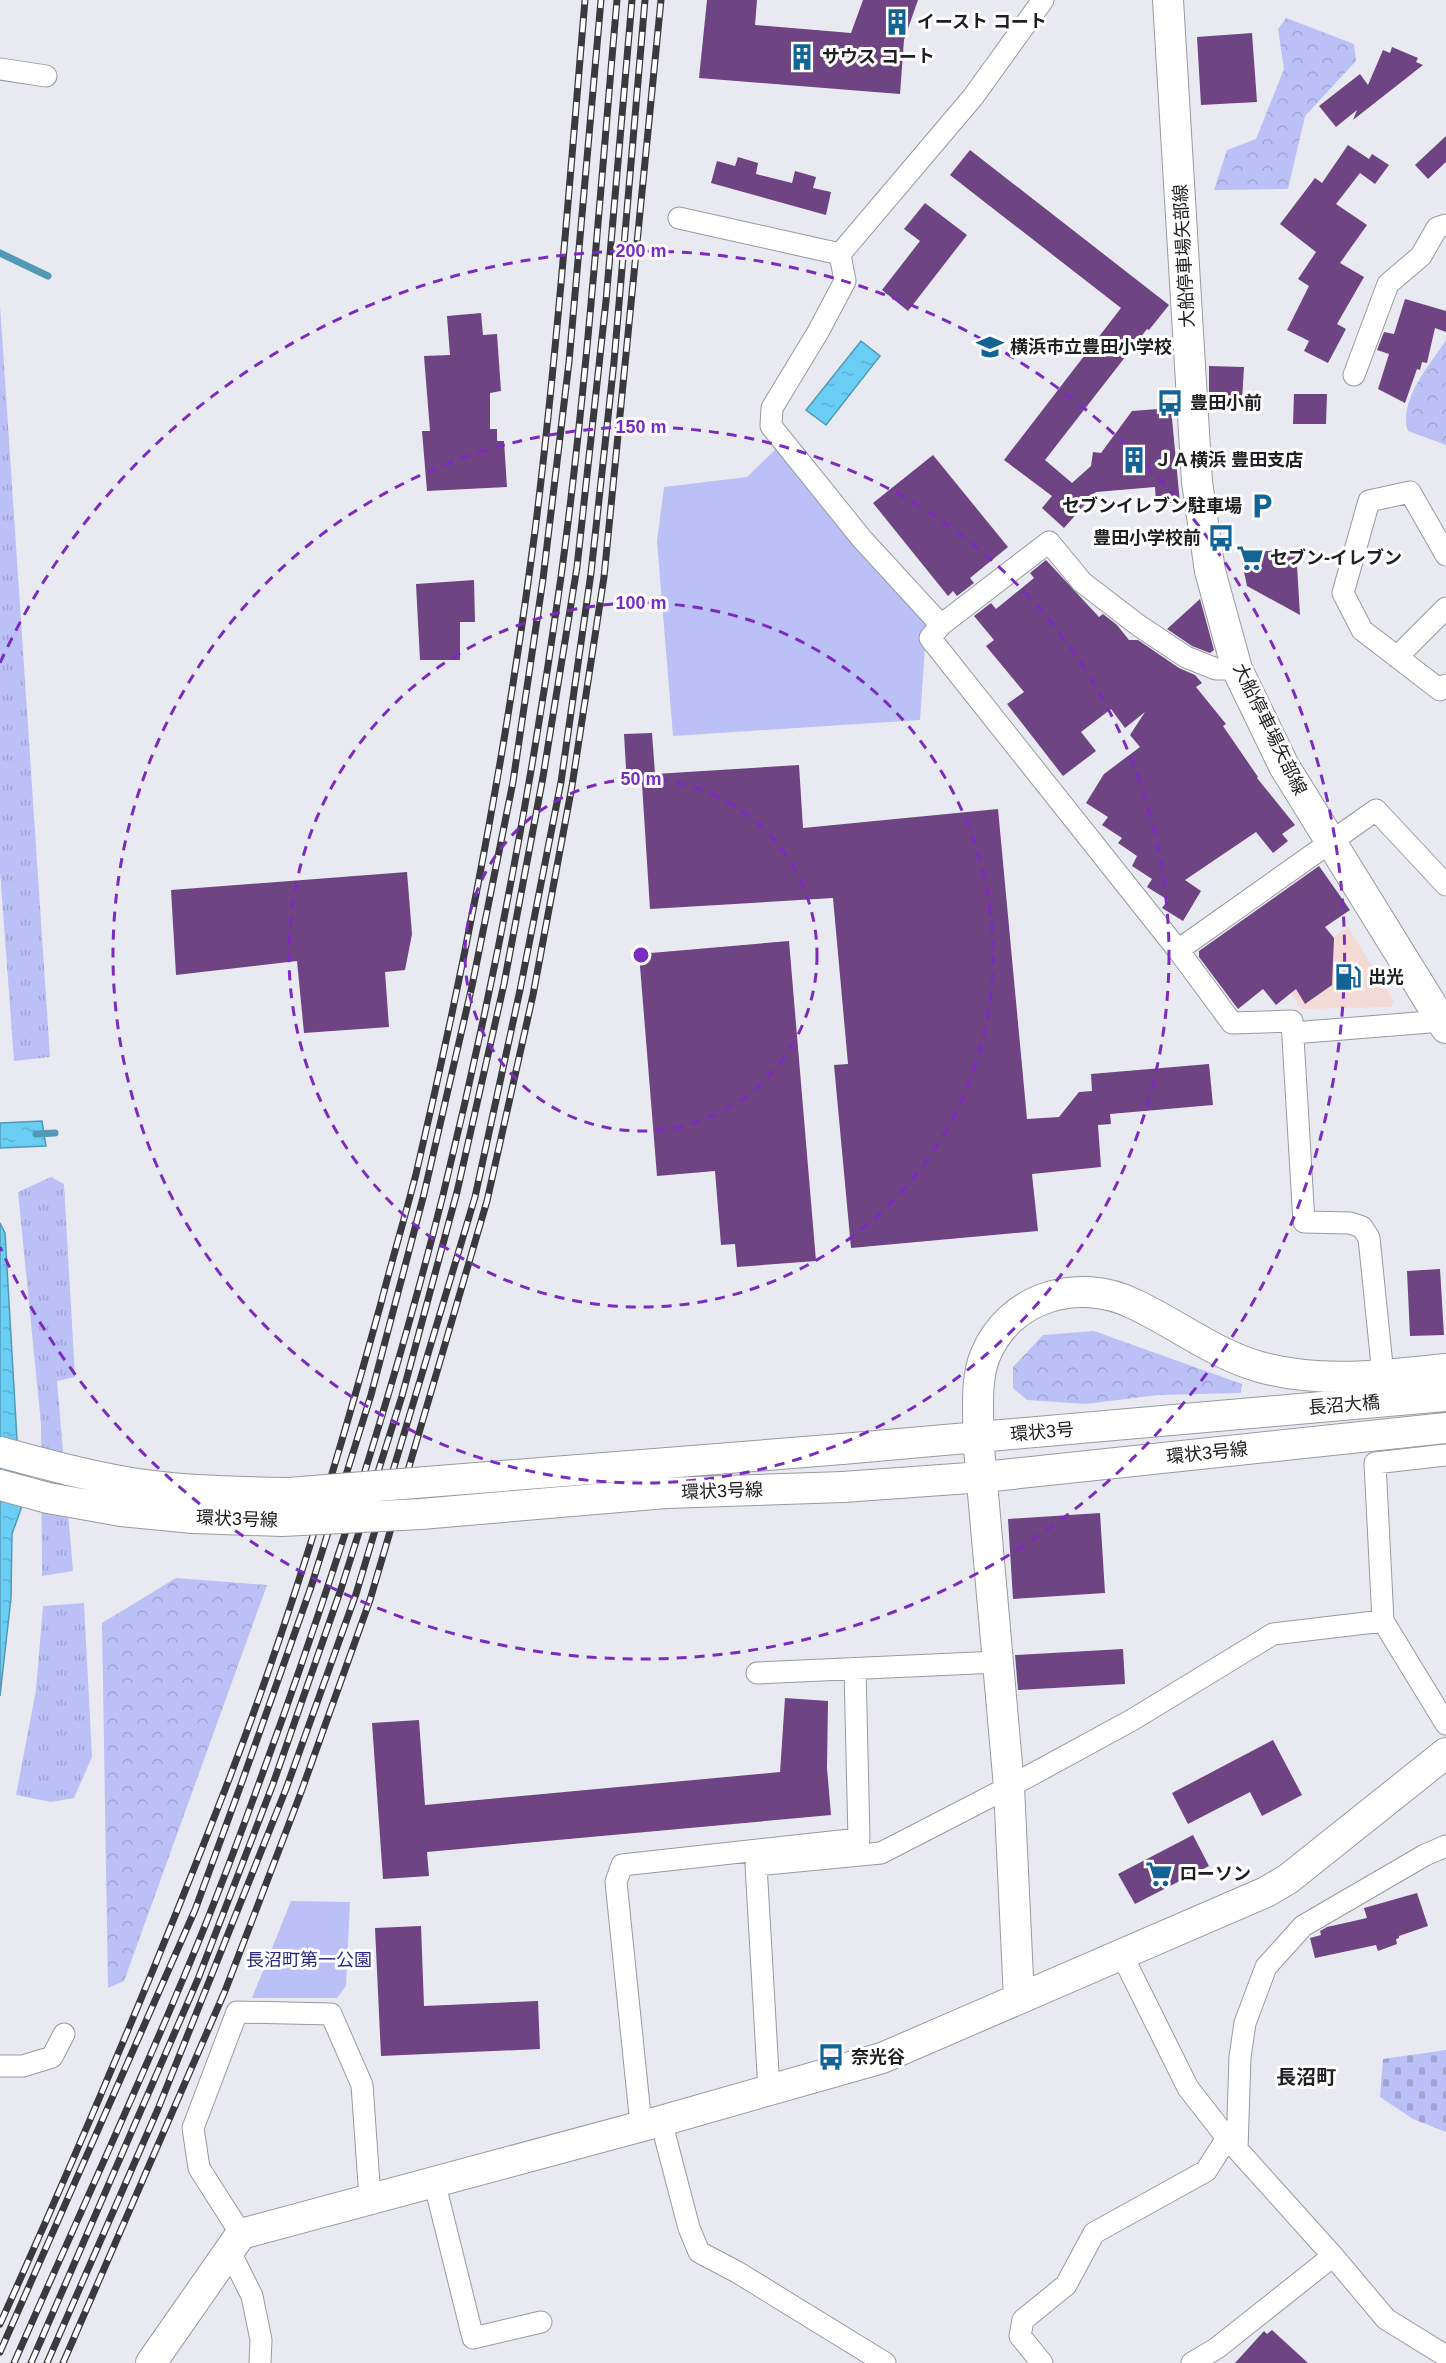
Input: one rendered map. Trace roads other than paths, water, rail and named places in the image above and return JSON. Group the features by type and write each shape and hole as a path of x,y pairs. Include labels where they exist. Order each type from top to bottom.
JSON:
{"street":[{"path":"840,254 973,97 1043,0"},
{"name":"大船停車場矢部線","path":"1168,0 1197,482 1210,571 1237,669 1284,766 1444,1025"},
{"path":"0,69 46,76"},
{"path":"678,218 840,254"},
{"path":"1354,375 1388,284 1420,256 1437,228 1446,225"},
{"path":"840,254 845,281 818,332 772,408 771,426 862,539 941,625"},
{"path":"1446,555 1410,492 1369,501 1343,593 1362,630 1440,690 1446,685"},
{"path":"1237,669 1216,669 1186,657 1138,625 1082,582 1049,542 941,625 930,638 1178,950 1232,1023 1292,1022 1304,1222 1350,1223 1362,1227 1369,1238 1383,1375"},
{"path":"1397,657 1446,608"},
{"path":"1178,950 1329,841 1376,810 1446,885"},
{"path":"1293,1033 1444,1025"},
{"path":"1019,1999 1009,1787 978,1437 979,1381 985,1357 994,1338 1007,1322 1026,1306 1063,1292 1082,1290 1105,1293 1124,1300 1228,1356 1289,1374 1322,1377 1383,1375 1446,1369"},
{"name":"長沼大橋","path":"1242,1414 1446,1396"},
{"name":"環状3号","path":"842,1449 1242,1414"},
{"name":"環状3号線","path":"0,1485 48,1498 121,1511 193,1518 282,1521 421,1514 666,1493 843,1487 983,1477 1446,1428"},
{"name":"環状3号線","path":"0,1452 73,1472 139,1484 213,1491 289,1493 842,1449"},
{"path":"1446,1455 1376,1463 1383,1621 1446,1724"},
{"path":"769,2090 756,1865 881,1853 1132,1720 1273,1634 1383,1621"},
{"path":"757,1673 998,1662"},
{"path":"855,1669 859,1839 622,1865 616,1882 651,2123 699,2252 737,2272 885,2363"},
{"path":"151,2363 235,2242 370,2198 882,2058 1266,1892 1288,1879 1446,1753"},
{"path":"1042,2363 1020,2336 1023,2320 1066,2285 1094,2233 1206,2171 1232,2143 1245,2023 1266,1966 1303,1926 1425,1855 1446,1846"},
{"path":"1122,1955 1188,2088 1232,2143 1386,2319 1446,2356"},
{"path":"260,2363 261,2340 252,2296 235,2242 199,2168 193,2128 237,2012 331,2014 362,2085 370,2198"},
{"path":"0,2066 23,2066 52,2057 64,2034"},
{"path":"434,2181 473,2338 541,2322"},
{"path":"1192,2363 1217,2348 1333,2256"}],"water":[{"path":"861,341 880,356 826,425 806,410"},
{"path":"42,1121 46,1146 0,1148 0,1123"},
{"path":"0,1223 5,1233 21,1509 12,1534 11,1598 0,1696"}],"waterway":[{"path":"0,253 48,276"},
{"path":"36,1134 55,1133"}],"railway":[{"path":"0,2324 145,1990 226,1787 270,1668 328,1486 416,1174 452,1014 484,854 524,612 550,398 585,0"},
{"path":"0,2352 195,1910 243,1779 311,1587 371,1395 424,1194 472,986 513,782 543,579 569,362 601,0"},
{"path":"14,2363 163,2027 248,1814 306,1650 370,1457 443,1195 495,965 550,655 578,433 617,0"},
{"path":"31,2363 198,1979 273,1784 341,1589 402,1396 457,1192 504,984 543,777 577,567 606,301 632,0"},
{"path":"47,2363 158,2109 286,1789 356,1594 475,1197 520,990 561,782 591,573 614,362 645,0"},
{"path":"63,2363 225,1991 300,1795 370,1600 487,1201 533,995 572,786 604,577 661,0"}],"place":[{"name":"イースト コート","path":"897,22"},
{"name":"サウス コート","path":"802,57"},
{"name":"横浜市立豊田小学校","path":"990,347"},
{"name":"豊田小前","path":"1170,403"},
{"name":"ＪＡ横浜 豊田支店","path":"1134,460"},
{"name":"セブンイレブン駐車場","path":"1262,506"},
{"name":"豊田小学校前","path":"1221,538"},
{"name":"セブン-イレブン","path":"1250,558"},
{"name":"出光","path":"1348,977"},
{"name":"ローソン","path":"1159,1874"},
{"name":"奈光谷","path":"831,2057"}],"district":[{"name":"長沼町","path":"1306,2077"}],"park label":[{"name":"長沼町第一公園","path":"309,1960"}]}
